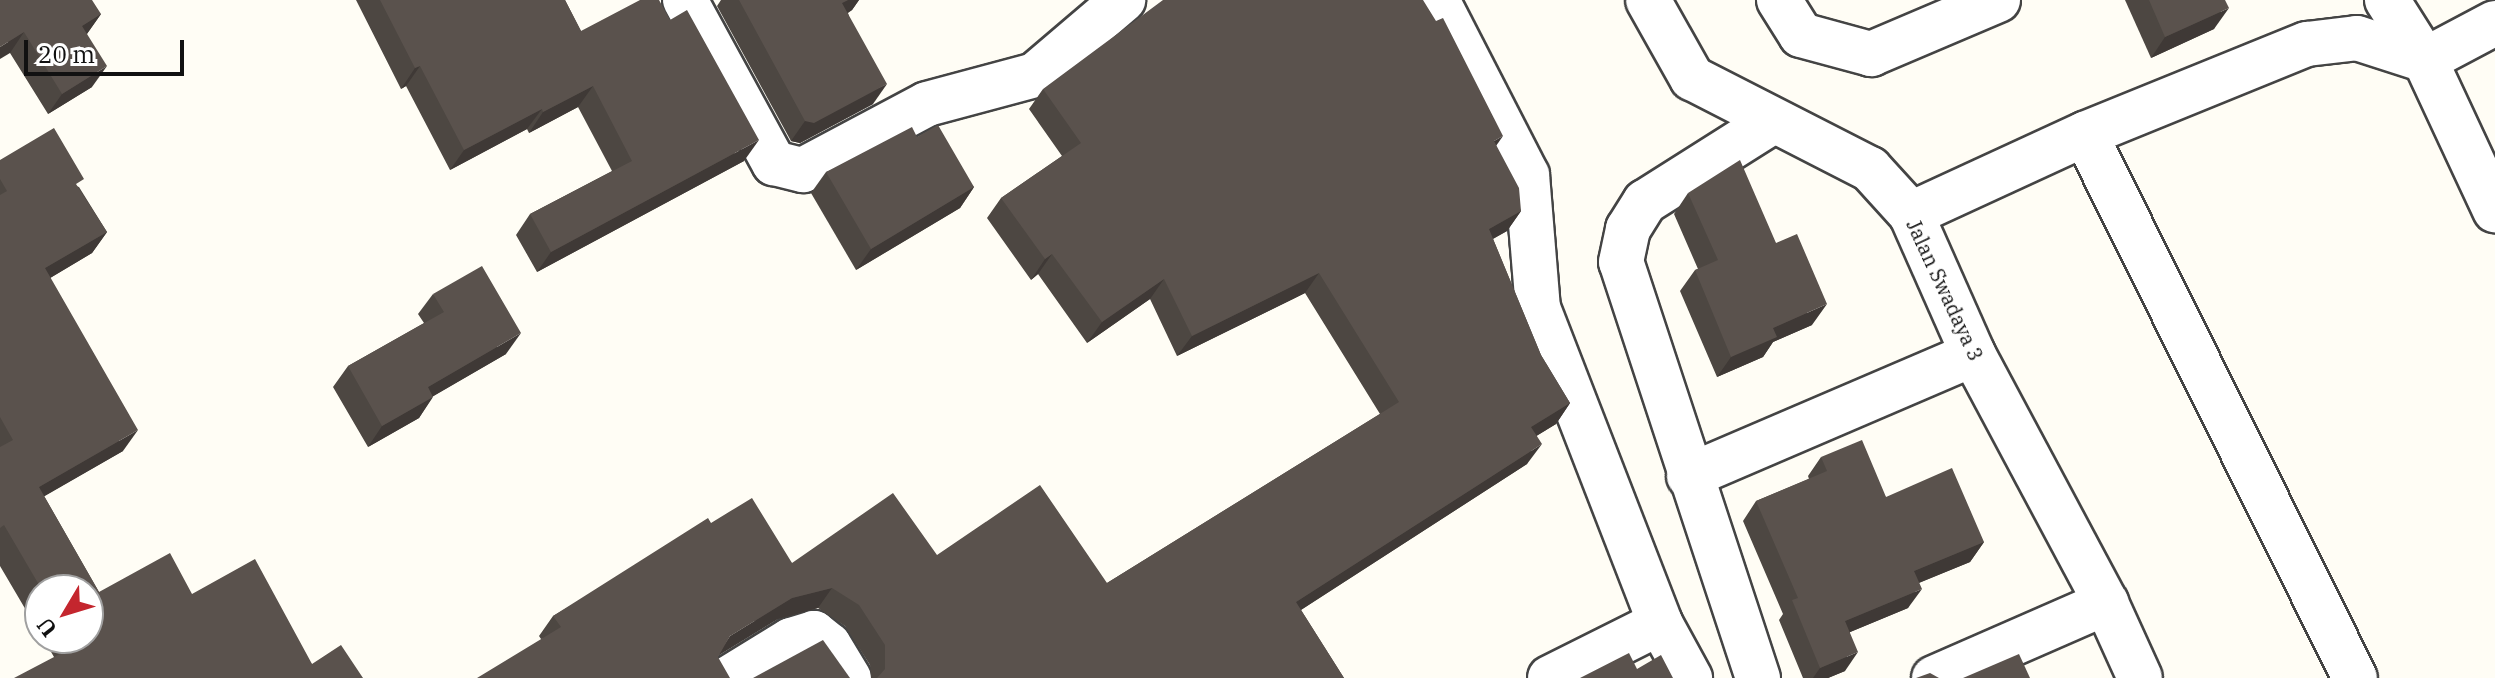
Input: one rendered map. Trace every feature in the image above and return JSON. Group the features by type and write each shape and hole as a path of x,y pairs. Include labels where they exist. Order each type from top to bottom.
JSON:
{"street":[{"path":"685,0 774,163 803,170 927,104 1035,75 1123,0"},
{"path":"1437,0 1527,175 1538,308 1660,623 1690,678"},
{"name":"Jalan Swadaya 3","path":"1648,0 1692,78 1870,169 1911,214 1973,354 2106,603 2140,678"},
{"path":"1779,0 1801,35 1871,54 1998,0"},
{"path":"2387,0 2425,60 2495,210"},
{"path":"1911,214 2085,134 2307,44 2357,38 2425,60 2495,23"},
{"path":"1758,678 1621,262 1622,247 1645,202 1773,121"},
{"path":"2085,134 2355,678"},
{"path":"1689,476 1973,354"},
{"path":"1934,678 2106,603"},
{"path":"1550,678 1660,623"},
{"path":"729,678 814,633 829,645 849,678"}],"building":[{"path":"0,0 92,0 101,14 82,26 107,66 62,94 24,32 0,47"},
{"path":"380,0 565,0 581,31 640,0 659,0 670,20 687,10 759,140 551,252 530,214 632,161 593,86 464,150 420,66 415,68"},
{"path":"739,0 848,0 842,3 887,84 814,123 805,121"},
{"path":"1163,0 1423,0 1436,21 1443,18 1503,136 1494,141 1519,188 1521,211 1489,229 1541,355 1570,403 1531,427 1542,444 1296,602 1344,678 877,678 885,669 885,645 859,605 832,588 792,598 730,636 718,657 730,678 477,678 561,627 553,616 708,518 711,523 752,498 792,563 893,493 937,555 1040,485 1107,583 1399,402 1319,273 1192,336 1164,279 1102,322 1052,254 1045,259 1001,198 1081,143 1043,89"},
{"path":"2149,0 2225,0 2229,8 2165,37"},
{"path":"938,125 974,187 871,249 826,172 912,127 917,137"},
{"path":"54,128 84,179 76,184 107,232 45,268 138,430 39,487 89,574 33,574 4,525 0,528 0,447 13,440 0,417 0,195 7,191 0,179 0,160"},
{"path":"1740,160 1776,243 1797,234 1827,304 1773,328 1777,337 1731,357 1695,270 1718,260 1688,193"},
{"path":"482,266 521,333 428,387 433,397 382,426 348,366 444,312 433,294"},
{"path":"1862,440 1886,497 1952,468 1984,542 1914,571 1922,589 1845,621 1858,652 1820,668 1792,600 1798,598 1756,501 1827,471 1821,457"},
{"path":"170,553 192,594 255,559 312,664 341,645 363,678 14,678 60,654 104,654 104,589"},
{"path":"823,640 850,678 753,678"},
{"path":"1629,653 1637,669 1661,655 1673,678 1580,678"},
{"path":"2019,654 2030,678 1963,678"},
{"path":"1930,673 1939,678 1916,678"}]}
